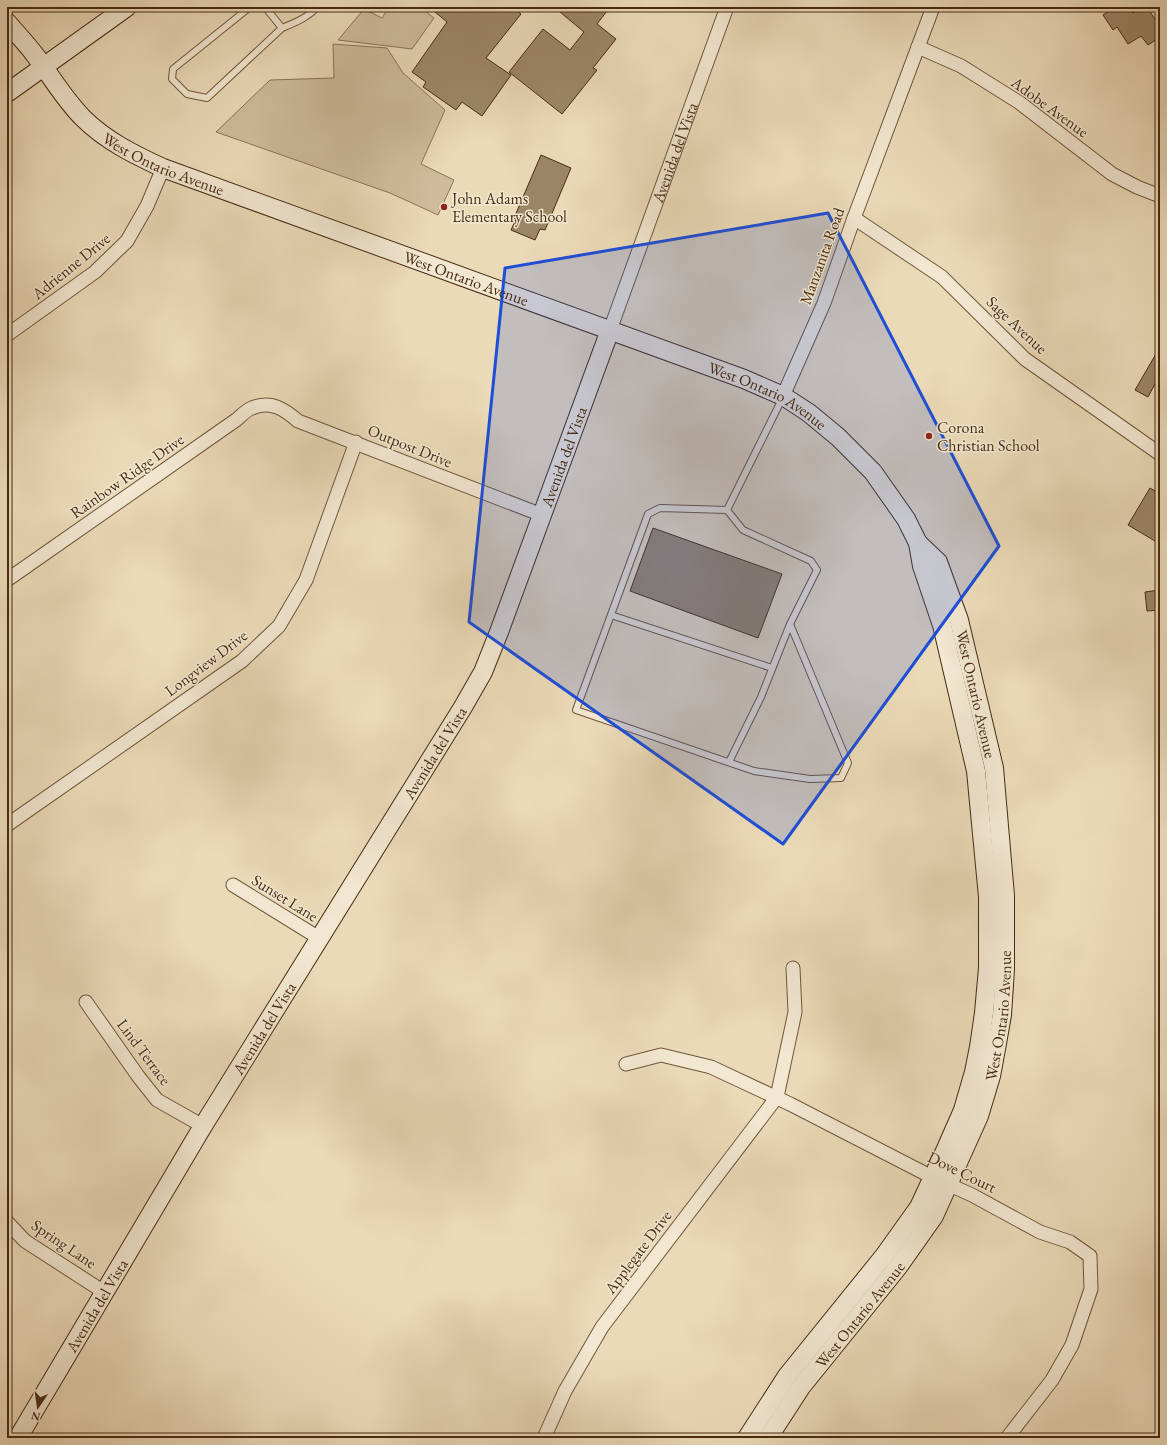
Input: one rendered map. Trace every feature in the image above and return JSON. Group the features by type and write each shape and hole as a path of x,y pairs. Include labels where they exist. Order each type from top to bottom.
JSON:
{"main road":[{"path":"7,93 127,7"},
{"name":"West Ontario Avenue","path":"7,22 44,67 66,99 84,119 104,136 133,154 163,168 744,379 783,396 809,413 838,437 873,472 906,519 918,543 922,566 942,625 976,771 988,897 987,983 984,1013 974,1072 940,1181 934,1216 898,1267 801,1386 768,1438"},
{"name":"Avenida del Vista","path":"18,1438 203,1126 319,938 402,808 483,672 610,330"},
{"name":"West Ontario Avenue","path":"747,1438 787,1376 884,1256 919,1207 940,1181"}],"street":[{"name":"Avenida del Vista","path":"610,330 727,7"},
{"name":"Manzanita Road","path":"783,396 824,303 854,218 933,7"},
{"name":"Adobe Avenue","path":"918,46 961,66 1020,103 1112,174 1137,187 1160,196"},
{"name":"Adrienne Drive","path":"7,336 95,272 128,241 147,206 163,168"},
{"name":"Sage Avenue","path":"854,218 942,277 1025,359 1160,454"},
{"name":"Outpost Drive","path":"268,404 284,409 298,421 356,442 542,515"},
{"name":"Rainbow Ridge Drive","path":"7,580 251,408 268,404"},
{"name":"Longview Drive","path":"7,825 242,661 278,626 306,580 356,442"},
{"name":"Sunset Lane","path":"233,885 319,938"},
{"path":"777,1097 795,1012 793,968"},
{"name":"Lind Terrace","path":"86,1002 138,1076 157,1100 203,1126"},
{"name":"Dove Court","path":"626,1064 661,1055 711,1067 777,1097 940,1181 972,1195 1040,1232 1070,1242 1090,1256 1091,1289 1072,1345 1052,1380 1007,1438"},
{"name":"Applegate Drive","path":"544,1438 565,1391 602,1327 777,1097"},
{"name":"Spring Lane","path":"7,1222 25,1241 104,1292"}],"lane":[{"path":"250,7 173,68 172,79 187,94 207,98 282,28 313,12 317,7"},
{"path":"265,7 282,28"},
{"name":"Manzanita Road","path":"727,510 783,396"},
{"path":"729,762 761,697 790,624 817,570 811,561 743,530 727,510 660,508 648,514 576,710 754,771 810,779 841,778 848,763 790,624"},
{"path":"611,615 772,668"}],"highlighted area":[{"path":"828,213 999,546 783,844 469,622 505,268"}],"shaded area":[{"path":"389,7 420,7 434,18 412,49 338,40 364,9 382,18"},
{"path":"333,44 387,48 403,73 445,110 421,164 454,180 438,215 390,193 216,132 270,80 334,78"}],"building":[{"path":"429,7 512,7 521,14 486,58 511,75 482,116 462,102 456,110 423,87 426,82 412,72 447,22"},
{"path":"554,7 610,7 597,24 616,39 593,68 597,70 562,114 509,72 543,29 570,50 584,32"},
{"path":"1115,7 1128,7 1133,13 1142,7 1147,7 1160,27 1160,37 1148,45 1141,36 1128,44 1117,27 1113,30 1103,15"},
{"path":"541,155 571,168 545,230 540,229 535,240 511,230 516,219 514,218"},
{"path":"1160,347 1160,385 1156,382 1148,397 1135,390"},
{"path":"1150,488 1160,494 1160,544 1128,525"},
{"path":"653,528 782,574 758,638 630,591"},
{"path":"1160,590 1160,610 1147,611 1145,592"}],"place":[{"name":"John Adams Elementary School","path":"444,207"},
{"name":"Corona Christian School","path":"929,436"}]}
